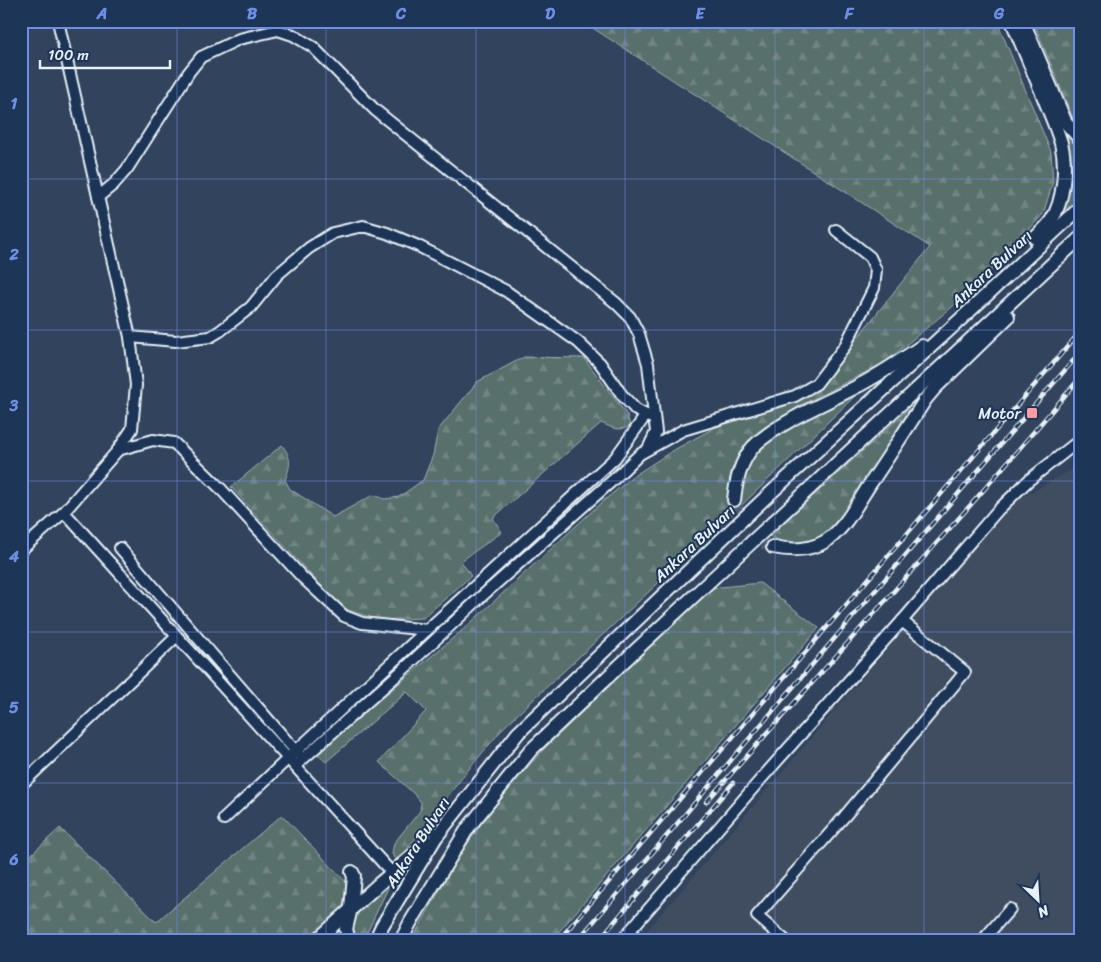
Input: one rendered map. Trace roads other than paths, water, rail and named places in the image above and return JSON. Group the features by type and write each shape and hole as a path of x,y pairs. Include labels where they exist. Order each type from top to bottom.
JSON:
{"main road":[{"path":"734,500 736,483 744,459 765,435 878,375 962,318 978,292 1023,251 1051,221 1061,194 1063,180 1064,165 1061,144 1012,21"},
{"path":"1024,21 1066,123 1080,139"},
{"name":"Ankara Bulvarı","path":"375,941 436,836 518,733 756,506 1080,208"},
{"path":"401,941 468,828 531,750 782,513 1080,238"},
{"path":"774,547 802,550 828,540 836,533 855,508 930,394 1026,300 1057,260"},
{"path":"316,941 351,908 436,836"},
{"path":"349,941 346,928 351,908 354,876 352,872"}],"street":[{"path":"21,550 64,512 118,450 132,429 136,385 130,337 58,21"},
{"path":"98,197 114,184 127,169 189,72 201,57 239,39 254,35 278,30 293,35 313,47 375,110 616,303 630,317 639,334 648,364 650,417 656,432 648,449"},
{"path":"130,337 176,341 210,337 250,307 277,275 309,248 333,233 362,226 387,233 418,246 506,291 578,342 600,363 622,395 636,410 650,417"},
{"path":"224,819 404,669 640,454 683,430 795,396 816,384 845,346 874,288 876,270 870,257 836,230"},
{"path":"295,761 296,751 615,458 650,417"},
{"path":"118,450 153,440 174,443 220,488 302,577 344,616 362,623 427,630"},
{"path":"621,941 998,510 1029,480 1080,440"},
{"path":"64,512 176,637 295,761 392,873"},
{"path":"120,548 296,751"},
{"path":"786,941 757,916 844,817 964,672 902,621"},
{"path":"21,785 176,637"},
{"path":"982,941 1010,909"}],"tunnel":[{"path":"734,500 745,527 755,540 773,547"}],"railway":[{"path":"558,941 1080,332"},
{"path":"577,941 1080,353"},
{"path":"706,802 975,500 1080,378"},
{"path":"598,941 733,783"}],"place":[{"name":"Motor","path":"1032,413"}]}
